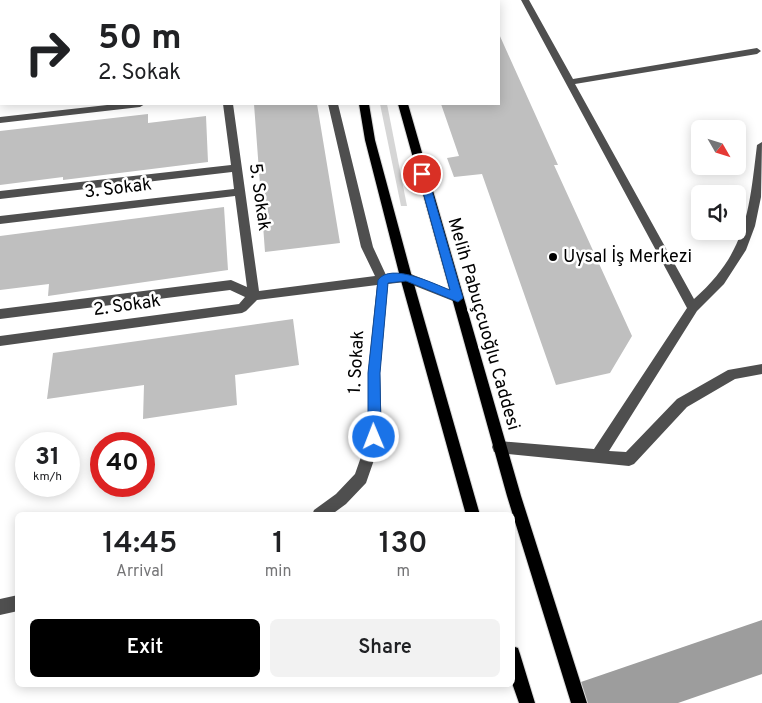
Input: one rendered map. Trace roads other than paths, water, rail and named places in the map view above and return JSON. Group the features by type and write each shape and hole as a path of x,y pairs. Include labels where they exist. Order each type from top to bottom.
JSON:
{"main road":[{"path":"364,105 370,140 406,277 472,511"},
{"name":"Melih Pabuçcuoğlu Caddesi","path":"402,105 514,496 579,703"},
{"path":"515,664 526,703"}],"street":[{"path":"525,0 693,308"},
{"path":"570,82 757,51"},
{"path":"0,120 131,105"},
{"name":"5. Sokak","path":"228,105 254,296"},
{"path":"333,105 367,247 383,280"},
{"path":"598,456 693,308 715,288 733,265 750,226 762,145"},
{"name":"3. Sokak","path":"0,195 237,168"},
{"name":"3. Sokak","path":"0,220 240,192"},
{"name":"2. Sokak","path":"0,314 231,285 254,296 406,277 458,298"},
{"name":"1. Sokak","path":"323,512 341,499 361,478 374,437 374,373 383,280"},
{"name":"2. Sokak","path":"0,341 242,308 254,296"},
{"path":"500,447 630,459 682,403 733,374 762,369"},
{"path":"0,607 15,604"}],"waterway":[{"path":"598,703 762,647"}],"place":[{"name":"Uysal İş Merkezi","path":"553,257"}]}
